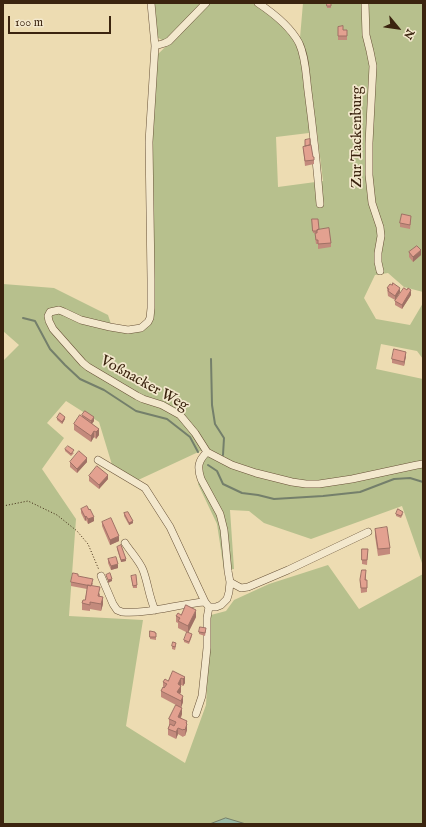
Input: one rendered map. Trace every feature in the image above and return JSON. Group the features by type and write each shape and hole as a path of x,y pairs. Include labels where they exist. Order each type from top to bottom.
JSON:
{"street":[{"path":"151,3 155,46 165,44 169,41 206,3"},
{"path":"258,3 276,16 292,33 302,52 310,103 320,204"},
{"name":"Zur Tackenburg","path":"365,3 366,35 372,66 368,143 369,175 372,203 380,227 381,236 378,258 380,271"},
{"name":"Voßnacker Weg","path":"155,46 149,142 152,308 150,318 141,328 128,330 88,322 58,310 50,312 48,316 53,329 83,363 137,396 162,405 180,415 208,452 232,465 292,482 319,484 342,481 423,464"},
{"path":"101,576 113,604 118,610 126,612 162,610 187,604 216,607 221,605 227,599 230,592 230,582 224,530 220,514 201,479 198,468 202,458 208,452"},
{"path":"98,460 145,488 170,527 207,605 207,648 202,696 196,714"},
{"path":"230,582 241,588 248,588 368,532"},
{"path":"125,543 143,570 149,596 155,610"}],"path":[{"path":"3,506 28,501 65,520 88,544 101,576"}],"shaded area":[{"path":"152,3 204,3 165,42 157,37"},
{"path":"209,3 261,3 300,38 303,3 423,3 423,292 404,287 388,273 375,275 364,298 376,319 410,325 423,303 423,359 417,351 381,344 376,369 423,379 423,566 402,506 311,539 264,523 249,511 230,510 234,569 224,570 217,524 198,484 207,448 136,481 113,468 99,422 66,401 47,423 64,438 42,469 76,519 69,616 143,620 126,726 185,763 206,705 211,615 226,611 234,600 269,584 328,565 359,609 423,574 423,824 3,824 3,361 19,345 3,331 3,284 54,288 108,315 113,330 139,332 152,318 150,138 157,55","holes":["317,132 323,181 278,187 276,137"]},
{"path":"226,818 246,824 210,824"}],"building":[{"path":"327,3 331,3 331,6 327,6"},
{"path":"343,26 343,30 347,30 347,36 338,36 338,27"},
{"path":"310,139 310,145 305,146 305,140"},
{"path":"311,145 314,160 305,161 303,147"},
{"path":"402,214 411,216 410,225 400,223"},
{"path":"312,219 318,219 319,229 317,231 313,231"},
{"path":"329,228 331,243 318,244 315,233 317,233 317,230"},
{"path":"417,246 421,250 413,257 409,252"},
{"path":"393,283 400,288 395,296 388,291 389,289 387,288"},
{"path":"404,288 411,290 402,305 395,301"},
{"path":"394,349 406,352 404,362 392,359"},
{"path":"85,411 94,417 91,421 82,415"},
{"path":"60,413 65,417 62,422 57,418"},
{"path":"80,415 99,429 96,432 94,431 91,436 74,424"},
{"path":"68,446 74,450 71,454 65,449"},
{"path":"79,451 87,458 77,469 70,462"},
{"path":"97,466 108,475 99,485 89,476"},
{"path":"87,506 94,517 88,519 86,516 85,517 81,509"},
{"path":"398,509 403,512 401,516 396,514"},
{"path":"128,512 133,521 129,523 124,513"},
{"path":"111,518 119,536 110,540 102,522"},
{"path":"387,527 390,548 378,549 375,529"},
{"path":"121,545 126,559 121,560 117,547"},
{"path":"362,549 368,549 367,560 362,560"},
{"path":"116,557 118,564 111,566 108,559"},
{"path":"362,570 366,570 365,580 367,580 367,588 361,588 360,580"},
{"path":"73,573 78,574 78,576 93,579 91,586 71,582"},
{"path":"110,573 112,579 108,580 106,575"},
{"path":"136,575 137,585 133,586 131,576"},
{"path":"88,585 100,587 98,596 103,597 101,604 90,602 90,605 82,603 83,600 85,600"},
{"path":"186,605 196,610 188,626 178,621 180,618 176,616 178,613 181,615"},
{"path":"200,627 206,628 205,633 199,632"},
{"path":"150,631 156,633 156,637 150,637"},
{"path":"187,632 192,634 189,642 184,640"},
{"path":"173,642 176,643 175,647 172,646"},
{"path":"173,671 185,677 183,679 181,678 178,684 181,686 177,692 183,696 181,701 161,691 167,684 163,682 165,679 168,681"},
{"path":"176,705 182,708 178,717 187,721 187,724 185,730 178,728 176,732 168,729 170,724 174,726 176,722 169,719"}],"waterway":[{"path":"23,318 35,321 50,349 80,379 104,390 136,411 167,419 190,437 198,452"},
{"path":"211,359 212,405 215,424 224,438 223,455"},
{"path":"208,465 217,471 223,484 242,493 274,499 360,492 394,479 410,478 423,482"}]}
